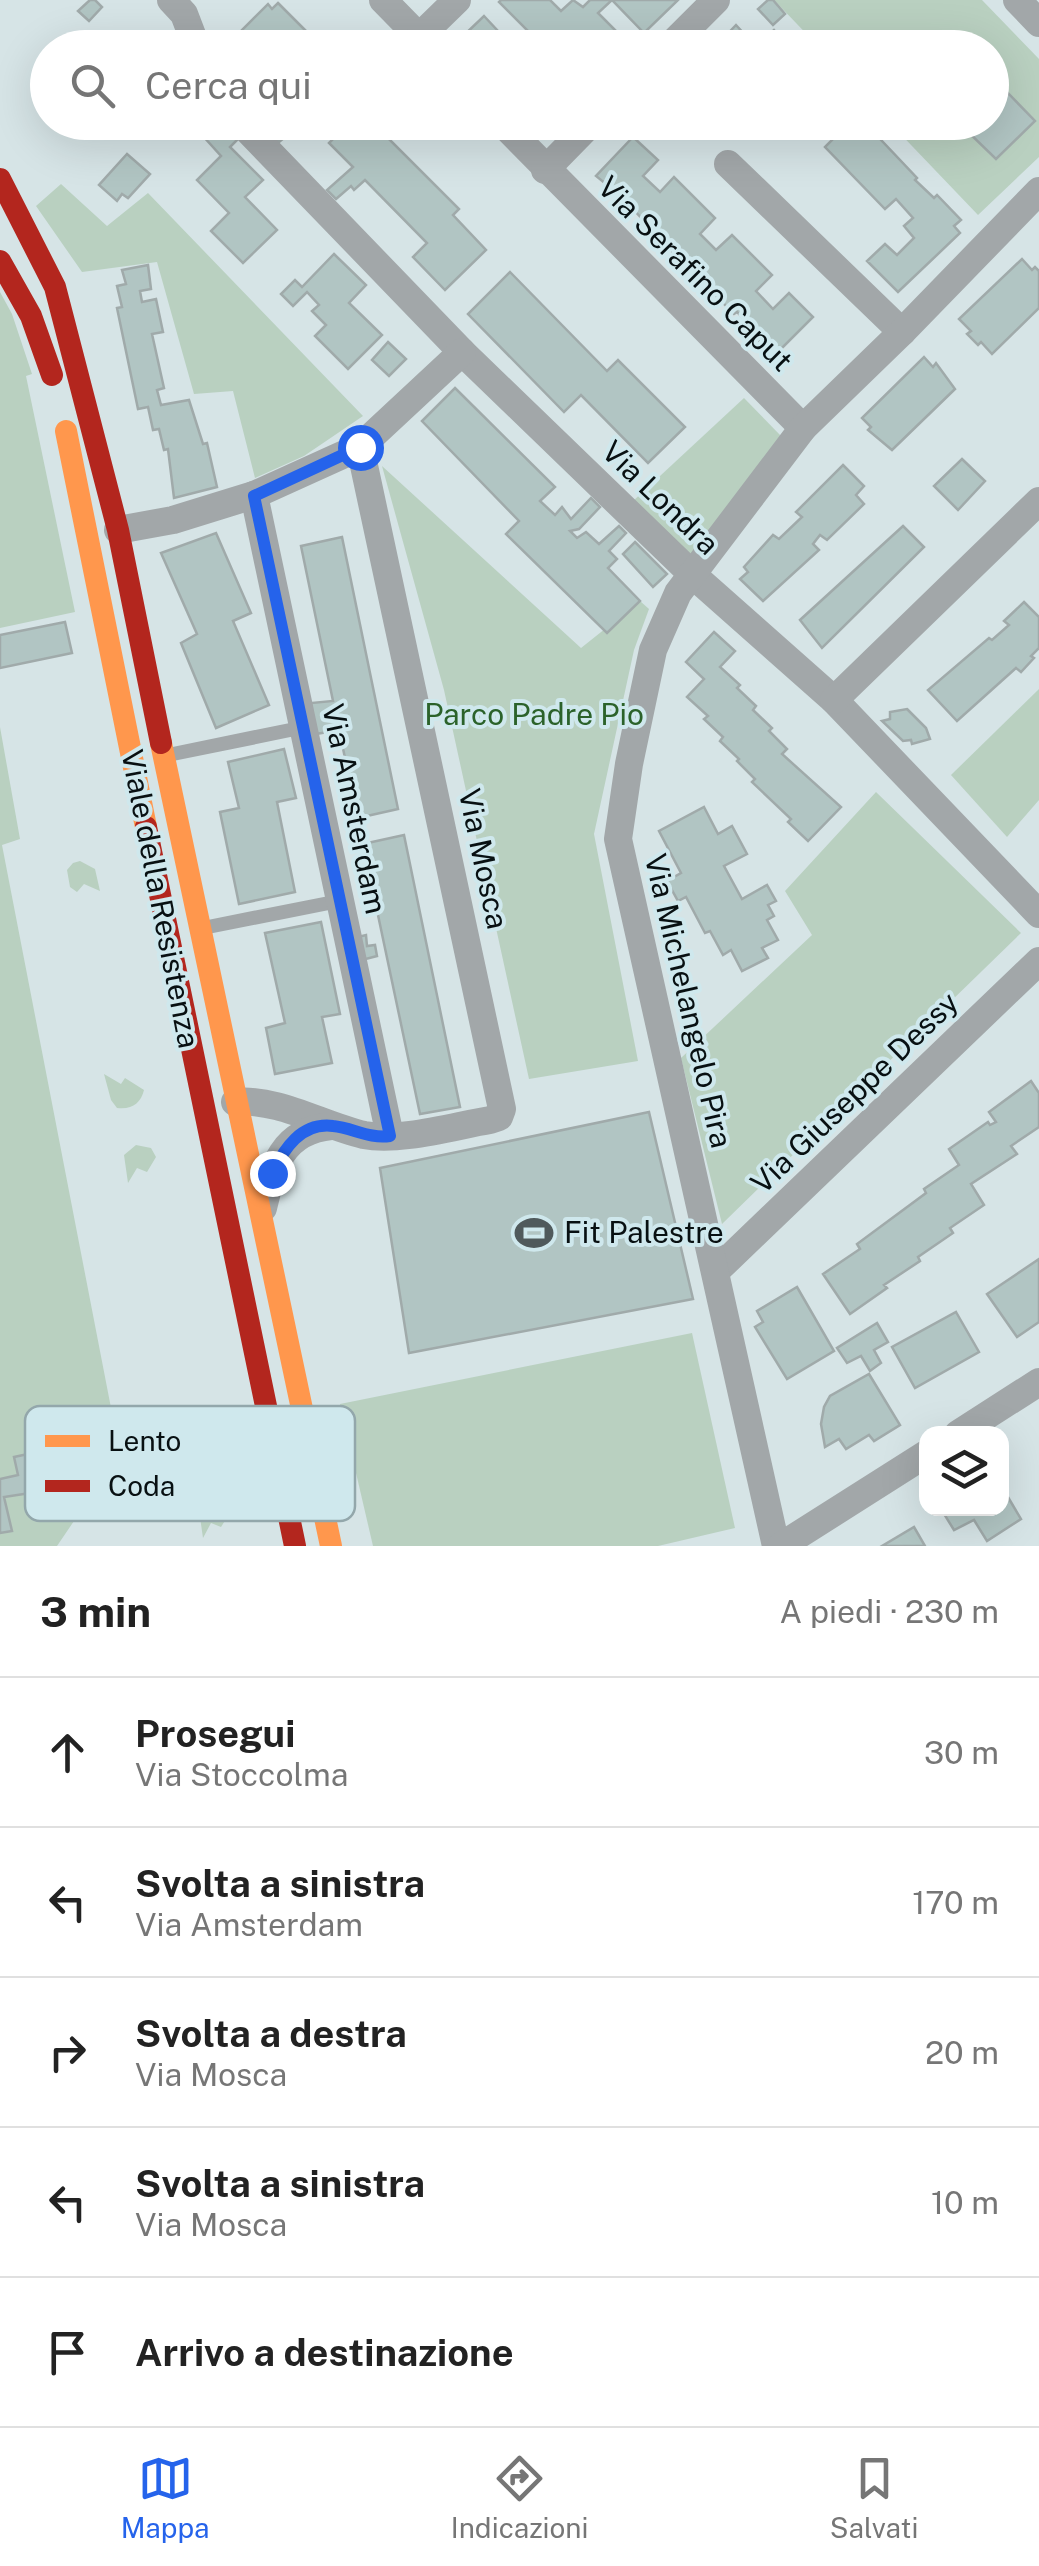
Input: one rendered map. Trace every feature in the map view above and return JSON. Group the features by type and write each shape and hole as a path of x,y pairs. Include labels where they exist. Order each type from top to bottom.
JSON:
{"street":[{"path":"171,0 184,14 190,30"},
{"path":"384,0 413,30"},
{"path":"434,30 457,0"},
{"path":"686,30 716,0"},
{"path":"1016,0 1039,23"},
{"name":"Via Londra","path":"257,140 462,352 694,576 834,700 1039,914"},
{"name":"Via Serafino Caput","path":"518,140 802,428"},
{"path":"545,170 574,140"},
{"path":"728,164 902,332"},
{"name":"Viale della Resistenza","path":"0,179 55,287 118,530 301,1406"},
{"name":"Via Michelangelo Pira","path":"778,1546 618,839 629,764 653,650 678,594 802,428 1039,191"},
{"name":"Viale della Resistenza","path":"0,261 26,300 46,348 64,420 266,1406"},
{"path":"118,530 173,520 254,496 360,447 462,352"},
{"name":"Via Mosca","path":"235,1105 256,1100 367,1136 490,1120 499,1117 502,1109 360,447"},
{"name":"Via Amsterdam","path":"254,496 390,1136"},
{"path":"834,700 1039,500"},
{"name":"Via Giuseppe Dessy","path":"716,1271 1039,961"},
{"path":"260,1218 272,1173 282,1154 303,1131 332,1126"},
{"path":"970,1426 1039,1382"},
{"path":"778,1546 919,1458"},
{"name":"Viale della Resistenza","path":"290,1521 295,1546"},
{"name":"Viale della Resistenza","path":"326,1521 331,1546"}],"lane":[{"path":"164,756 295,729"},
{"path":"199,929 334,902"}],"green space":[{"path":"774,0 982,0 1039,59 1039,157 978,215 906,140 1009,140 1009,30 803,30"},
{"path":"61,184 107,226 148,193 363,416 304,456 255,478 233,391 194,394 157,262 82,272 36,206"},
{"path":"0,292 12,314 32,374 26,376 75,612 0,628"},
{"path":"744,398 781,436 691,557 632,502"},
{"name":"Parco Padre Pio","path":"382,466 581,648 640,601 649,609 634,650 594,834 638,1061 529,1079 444,690"},
{"path":"1039,689 1039,800 1007,837 951,775"},
{"path":"0,727 20,839 2,845 111,1406 25,1406 25,1521 74,1521 57,1546 0,1546"},
{"path":"876,792 1021,933 722,1224 681,1058 812,935 785,891"},
{"path":"80,861 95,869 100,891 84,884 77,892 70,887 67,870"},
{"path":"104,1074 121,1084 125,1078 144,1090 141,1099 131,1107 117,1108"},
{"path":"136,1145 151,1148 156,1157 147,1172 137,1168 128,1183 124,1155"},
{"path":"692,1333 735,1528 658,1546 373,1546 355,1469 355,1406 340,1404"},
{"path":"201,1521 225,1521 221,1527 211,1523 203,1538"}],"building":[{"path":"90,0 102,7 89,21 78,11"},
{"path":"550,0 561,11 573,0 583,7 590,0 612,0 598,13 615,30 527,30 499,2"},
{"path":"612,0 678,0 647,30 641,30"},
{"path":"773,0 785,14 773,25 758,9"},
{"path":"278,3 305,30 242,30 268,4 272,9"},
{"path":"484,16 497,30 469,30"},
{"path":"1009,94 1035,121 996,159 976,140 1009,140"},
{"path":"207,140 237,140 230,147 263,180 245,197 277,230 243,263 211,231 229,213 197,180 221,156"},
{"path":"390,140 459,209 453,215 486,250 445,290 413,257 427,243 365,180 336,199 327,190 353,167 329,143"},
{"path":"630,140 636,140 658,160 643,176 660,192 674,177 715,218 700,234 716,250 732,235 772,275 756,291 773,309 789,293 813,317 774,356 750,333 754,330 737,312 734,314 693,273 696,271 680,254 676,256 622,197 596,176"},
{"path":"832,140 881,140 915,180 934,198 937,195 961,220 954,226 960,233 898,292 867,261 885,244 897,255 914,238 904,226 913,218 896,199 885,209 825,147"},
{"path":"127,154 150,174 128,198 122,194 117,201 99,185"},
{"path":"334,254 366,285 349,303 382,335 348,369 315,336 326,325 312,311 319,305 307,292 293,306 281,294 295,280 302,287"},
{"path":"1022,259 1032,270 1035,267 1039,271 1039,308 992,354 967,334 971,331 959,319"},
{"path":"148,265 151,289 140,291 142,302 156,299 163,332 152,334 164,388 157,390 161,405 189,400 203,444 207,443 217,487 174,498 168,449 164,450 159,429 153,430 148,407 138,409 117,308 122,307 117,286 126,284 122,270"},
{"path":"510,272 607,371 618,360 685,427 648,463 581,395 564,412 468,314"},
{"path":"388,342 406,359 389,376 372,360"},
{"path":"924,357 933,367 936,363 955,389 892,450 868,430 871,427 862,418"},
{"path":"455,388 555,487 540,501 555,515 562,507 571,519 591,498 600,507 579,529 570,531 577,538 586,532 599,544 619,526 626,533 609,551 617,559 608,568 640,601 607,633 506,534 519,521 422,421"},
{"path":"962,459 985,481 958,510 934,486"},
{"path":"843,465 864,486 856,495 864,504 827,540 820,535 813,544 819,550 763,601 740,579 748,572 744,567 773,535 779,539 802,517 796,512"},
{"path":"903,526 924,547 822,648 800,620"},
{"path":"216,533 251,613 233,621 269,705 216,728 181,643 197,634 161,553"},
{"path":"342,537 398,809 358,818 339,730 316,734 311,703 333,701 301,546"},
{"path":"635,542 667,574 653,587 623,554"},
{"path":"1024,602 1039,617 1039,648 1031,656 1034,658 1021,672 1016,668 957,721 928,690 1009,625 1004,621"},
{"path":"65,622 72,653 0,668 0,635"},
{"path":"714,632 735,651 720,667 740,685 737,688 756,706 753,710 787,749 782,754 841,807 808,841 752,782 755,779 720,741 723,737 704,719 708,716 687,697 704,679 686,662"},
{"path":"907,709 926,728 930,739 912,744 911,740 903,741 882,721 890,719 890,712"},
{"path":"284,749 296,798 277,802 295,892 239,904 220,812 239,808 228,762"},
{"path":"704,807 718,834 732,826 747,854 724,866 742,899 767,885 776,901 768,905 774,916 767,920 778,940 762,948 768,958 742,971 731,950 723,955 710,931 705,933 686,897 678,901 667,881 681,873 659,831"},
{"path":"404,835 460,1107 420,1114 363,844"},
{"path":"321,922 340,1014 322,1017 332,1063 275,1074 266,1028 285,1023 265,933"},
{"path":"366,935 367,946 375,945 377,956 362,960 358,937"},
{"path":"1031,1081 1039,1093 1039,1127 1011,1146 1017,1154 971,1184 984,1205 950,1228 953,1233 850,1314 823,1274 860,1249 857,1244 959,1165 949,1149 988,1122 996,1122 989,1112"},
{"name":"Fit Palestre","path":"649,1112 693,1299 409,1353 380,1168"},
{"path":"1039,1259 1039,1322 1017,1337 987,1294"},
{"path":"797,1287 834,1351 787,1379 755,1327 763,1322 757,1311"},
{"path":"956,1312 979,1352 915,1388 892,1347"},
{"path":"877,1323 888,1342 874,1350 881,1363 870,1371 861,1356 847,1363 837,1348"},
{"path":"869,1374 900,1425 874,1441 869,1435 846,1449 839,1439 825,1447 821,1424 830,1396"},
{"path":"25,1455 25,1494 4,1497 12,1531 0,1533 0,1479 18,1475 14,1457"},
{"path":"1009,1499 1021,1519 987,1541 974,1520 954,1530 945,1516 1009,1516"},
{"path":"914,1527 925,1546 882,1546"}],"traffic: slow":[{"path":"66,431 146,827"},
{"path":"161,743 301,1406"},
{"path":"326,1521 331,1546"}],"traffic: jam":[{"path":"0,179 55,287 118,530 161,743"},
{"path":"0,261 31,316 52,375"},
{"path":"146,827 266,1406"},
{"path":"290,1521 295,1546"}],"place":[{"name":"Fit Palestre","path":"534,1233"}],"route":[{"path":"272,1173 282,1154 303,1131 332,1126 367,1136 390,1136 254,496 360,447"}]}
